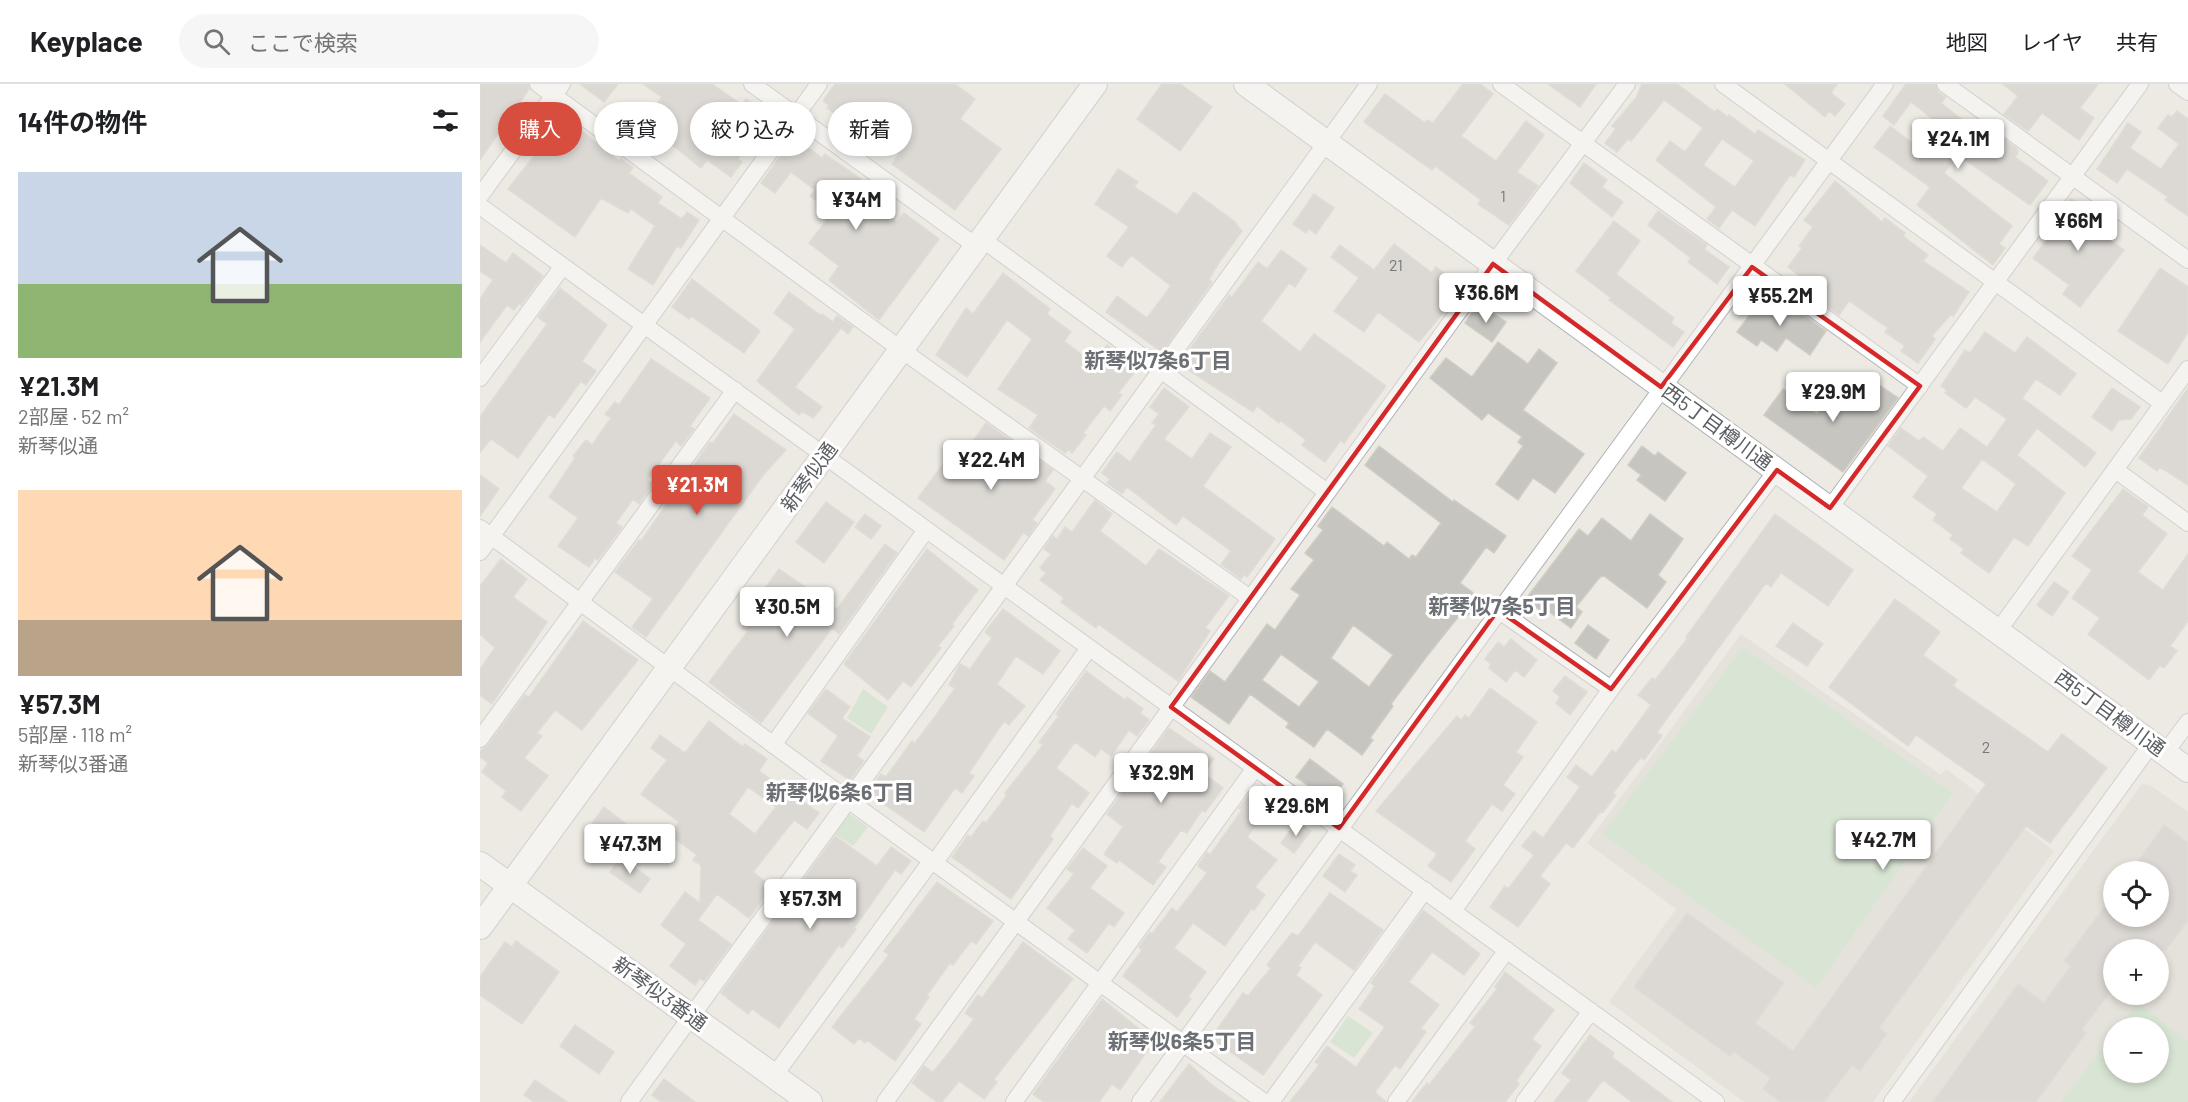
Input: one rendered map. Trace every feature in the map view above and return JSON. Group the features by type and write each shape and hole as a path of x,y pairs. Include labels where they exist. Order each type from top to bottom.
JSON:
{"street":[{"path":"538,84 558,90 721,218 901,350 1250,598"},
{"path":"752,84 777,102"},
{"path":"806,102 819,84"},
{"name":"新琴似通","path":"480,927 1095,84"},
{"name":"西5丁目樽川通","path":"1246,84 2188,770"},
{"path":"629,1102 1369,84"},
{"path":"1501,84 1920,386"},
{"path":"885,1102 1493,264 1627,84"},
{"path":"1723,84 2162,403"},
{"path":"1140,1102 1661,387 1752,267 1885,84"},
{"path":"1946,84 2188,260"},
{"path":"1830,508 2140,84"},
{"path":"2177,84 2188,92"},
{"path":"480,196 558,90"},
{"path":"816,130 1161,370 1328,492"},
{"path":"480,552 486,532 645,325 767,156"},
{"path":"480,206 1716,1102"},
{"path":"480,378 563,266"},
{"path":"1998,631 2117,471 2162,403 2188,370"},
{"path":"480,739 735,390"},
{"path":"1453,911 1611,689 1776,470"},
{"path":"2117,471 2188,524"},
{"path":"773,745 926,530"},
{"path":"486,532 848,800 1264,1102"},
{"path":"1498,610 1611,689"},
{"path":"774,1076 1089,648"},
{"path":"1892,1102 2159,748 2188,722"},
{"path":"1014,1102 1255,768"},
{"name":"新琴似3番通","path":"480,864 810,1102"},
{"path":"1271,1102 1425,891"},
{"path":"1396,1102 1507,950"},
{"path":"1524,1102 1591,1011"}],"highlighted area":[{"path":"1493,264 1661,387 1752,267 1920,386 1830,508 1777,470 1611,689 1498,610 1339,828 1171,707"}],"shaded area":[{"path":"1741,634 1941,775 1946,769 2054,851 1873,1102 1744,1102 1609,1002 1676,909 1587,843"},
{"path":"2142,784 2150,785 2188,812 2188,1102 1909,1102"}],"green space":[{"path":"1743,647 1953,793 1816,988 1602,834"},
{"path":"863,689 888,707 871,734 847,718"},
{"path":"846,811 868,827 853,846 831,832"},
{"path":"2135,1005 2141,1005 2157,1017 2126,1017"},
{"path":"1348,1016 1373,1033 1354,1058 1330,1042"},
{"path":"2169,1026 2188,1041 2188,1102 2061,1102 2103,1047 2103,1083 2169,1083"}],"building":[{"path":"480,84 528,84 529,89 520,102 498,102 498,134 480,160"},
{"path":"580,84 618,84 604,102"},
{"path":"643,84 712,84 738,102 690,102 690,156 740,156 738,159 742,162 731,177 707,160 701,168 678,149 678,102 658,102 662,97"},
{"path":"835,84 955,84 975,99 960,119 1001,149 955,210 892,164 898,156 912,156 912,102 828,102 828,104 823,101"},
{"path":"1162,84 1180,84 1212,107 1180,151 1137,119"},
{"path":"1463,84 1480,84 1493,94 1461,136 1496,161 1526,121 1544,135 1517,172 1538,186 1509,225 1478,204 1481,200 1435,166 1432,170 1364,122 1385,94 1425,123 1427,120 1433,123"},
{"path":"1548,84 1596,84 1580,107"},
{"path":"1642,84 1677,84 1715,112 1717,109 1728,117 1729,115 1755,134 1758,130 1805,160 1794,177 1790,175 1755,226 1732,210 1719,228 1707,219 1716,207 1656,160 1670,141 1685,152 1703,128 1664,100 1631,141 1628,139 1617,152 1605,143 1616,129 1612,126 1636,98","holes":["1722,139 1754,161 1735,187 1703,165"]},
{"path":"1785,84 1837,84 1831,93 1845,104 1835,116 1829,111 1825,117"},
{"path":"1906,84 1935,84 1938,92 1946,97 1941,103 1982,135 1984,131 1989,134 1992,131 2016,148 2018,152 2015,157 2048,181 2030,205 1958,155 1944,173 2012,226 1999,244 2005,248 1993,265 1917,205 1930,187 1874,147 1890,126 1920,149 1939,124 1911,102 1894,125 1883,116"},
{"path":"2003,84 2098,84 2080,108 2094,118 2079,140 2042,113 2028,131 2004,114 2018,96"},
{"path":"2177,111 2188,119 2188,216 2165,200 2168,197 2127,169 2117,183 2097,169 2128,123 2141,132 2130,148 2161,169 2179,144 2158,128 2168,115 2172,117"},
{"path":"582,131 594,141 594,156 613,156 619,161 621,159 633,168 629,173 662,197 658,203 682,219 687,212 699,220 681,248 677,246 653,285 628,269 655,226 631,209 628,213 601,198 575,237 508,189 534,156 582,156"},
{"path":"816,154 822,158 825,154 861,179 853,189 897,222 904,213 939,239 879,320 829,280 839,266 809,243 832,213 810,196 815,190 791,172 775,193 761,183 780,156 816,156"},
{"path":"1584,163 1607,180 1602,187 1623,202 1612,217 1570,183"},
{"path":"1118,169 1138,182 1134,187 1177,215 1194,192 1234,221 1242,231 1209,279 1212,282 1162,352 1106,312 1117,296 1147,318 1171,286 1131,255 1122,267 1107,256 1129,227 1095,204"},
{"path":"1835,181 1882,222 1885,218 1905,233 1903,236 1928,255 1923,261 1969,292 1953,316 1951,314 1932,336 1935,339 1918,363 1901,351 1905,346 1885,332 1888,328 1849,301 1839,315 1810,294 1815,288 1788,267 1802,248 1799,246 1813,227 1804,220"},
{"path":"1314,194 1334,208 1316,234 1309,229 1306,233 1293,224"},
{"path":"2071,199 2099,219 2093,228 2124,250 2080,307 2063,294 2069,285 2033,258 2056,228 2052,226"},
{"path":"1658,211 1707,245 1704,249 1729,267 1717,284 1688,262 1691,258 1648,225"},
{"path":"1614,221 1640,241 1616,274 1674,318 1671,323 1684,332 1673,347 1609,300 1611,298 1576,271"},
{"path":"1394,244 1432,273 1436,267 1456,281 1454,300 1419,342 1378,312 1364,332 1334,311 1359,278 1331,257 1340,245 1374,270"},
{"path":"480,245 506,263 513,253 543,276 521,305 519,303 514,310 507,305 480,342 480,299 493,280 480,271"},
{"path":"1281,250 1307,269 1295,287 1289,283 1261,321 1300,352 1314,334 1386,386 1344,443 1341,440 1325,462 1302,445 1306,440 1281,421 1279,423 1257,406 1253,412 1179,364 1229,295 1232,297 1258,262 1267,269"},
{"path":"2160,268 2188,287 2188,332 2168,364 2118,331"},
{"path":"1003,273 1050,309 1047,314 1071,332 1064,341 1093,363 1107,345 1138,368 1118,393 1122,395 1110,411 1104,406 1083,433 1086,435 1072,453 1068,449 1065,453 1029,428 1038,415 998,389 1032,339 1007,320 967,377 936,355 966,308 973,314"},
{"path":"692,279 760,331 744,353 691,316 689,319 672,307"},
{"path":"560,288 607,325 582,361 596,371 586,385 581,381 554,418 549,414 518,458 491,439 480,452 480,417 547,324 538,317"},
{"path":"789,292 820,315 822,314 833,322 837,316 853,327 848,334 841,328 795,387 822,407 813,418 802,411 799,415 757,381 795,329 774,313"},
{"path":"1765,294 1794,316 1798,311 1826,331 1810,355 1786,338 1777,351 1761,340 1757,346 1737,332"},
{"path":"1476,307 1486,315 1489,311 1506,322 1492,342 1465,323"},
{"path":"1985,332 2015,353 2027,337 2076,374 2060,395 2036,379 2022,398 2096,453 2085,467 2037,428 2017,455 2065,493 2028,546 2014,537 1989,573 1961,553 1964,549 1950,539 1953,535 1933,520 1937,514 1913,497 1928,476 1888,446 1901,428 1919,441 1923,437 1943,451 1960,428 1987,447 2007,419 1975,397 1966,408 1945,393 1947,390 1941,386 1965,350 1970,353","holes":["1982,459 2016,484 1997,512 1961,488"]},
{"path":"1498,342 1528,364 1539,349 1557,363 1523,410 1584,454 1555,493 1533,478 1518,500 1496,484 1523,446 1518,442 1522,437 1488,413 1482,420 1430,378 1446,358 1472,377"},
{"path":"651,359 710,398 690,426 694,429 681,446 676,441 647,480 653,484 639,504 633,499 616,523 622,527 598,560 595,558 589,567 558,546 578,518 549,497 575,458 573,456 586,440 592,445 611,418 605,414 615,402 619,405"},
{"path":"1875,382 1898,398 1843,472 1764,415 1783,389 1817,414 1833,393 1855,410"},
{"path":"1164,388 1189,407 1164,439 1192,459 1210,433 1231,447 1203,486 1275,539 1247,577 1244,574 1241,579 1221,564 1231,551 1183,516 1176,525 1127,487 1122,494 1107,483 1110,479 1102,473 1117,452 1130,462 1156,425 1152,423 1159,414 1150,407"},
{"path":"2112,388 2140,407 2131,419 2119,420 2112,431 2092,417"},
{"path":"2188,388 2188,485 2160,467 2157,471 2139,458"},
{"path":"734,414 786,450 764,474 646,637 632,627 653,599 615,572 639,540 641,541 710,442 713,443"},
{"path":"986,423 1053,470 1045,481 1055,489 1032,520 1037,523 1028,536 1024,532 1004,560 918,498 949,456 958,462"},
{"path":"1379,446 1453,502 1454,500 1506,536 1494,553 1486,547 1460,583 1480,598 1468,615 1463,611 1427,656 1391,704 1393,706 1370,738 1373,740 1362,755 1327,729 1314,747 1286,727 1289,723 1250,694 1229,724 1191,697 1210,671 1225,682 1267,624 1275,630 1300,595 1291,589 1314,560 1305,553 1323,530 1318,526 1332,507 1384,546 1387,542 1409,559 1412,555 1416,557 1441,523 1365,465","holes":["1353,625 1393,655 1369,687 1331,658","1281,654 1319,682 1299,707 1262,680"]},
{"path":"1642,446 1655,456 1658,452 1686,473 1665,501 1637,480 1641,475 1628,465"},
{"path":"480,475 499,489 480,516"},
{"path":"2123,489 2148,507 2142,515 2167,534 2138,572 2163,590 2188,554 2188,621 2170,646 2177,651 2164,668 2160,665 2149,680 2088,634 2100,618 2072,598 2092,570 2072,556"},
{"path":"1095,500 1112,514 1100,531 1146,566 1159,549 1229,596 1205,628 1210,631 1178,681 1098,624 1096,628 1061,602 1064,598 1040,580 1046,573 1040,568 1051,554 1044,549 1053,536 1057,539 1065,527 1072,532"},
{"path":"826,502 854,522 824,563 796,542"},
{"path":"865,514 881,526 871,539 855,527"},
{"path":"1650,514 1683,539 1658,575 1666,582 1647,608 1604,576 1600,577 1576,607 1582,612 1571,628 1548,611 1546,614 1525,600 1579,529 1588,536 1602,518 1631,541"},
{"path":"1775,514 1853,570 1828,606 1781,573 1771,587 1766,583 1657,732 1662,736 1644,760 1641,757 1613,793 1616,795 1573,848 1566,843 1540,876 1550,884 1518,927 1490,907 1505,886 1508,889 1534,855 1522,846 1534,831 1543,838 1580,787 1567,777 1576,765 1592,777 1612,750 1616,753 1651,705 1638,695 1652,678 1655,680 1688,638 1686,637"},
{"path":"885,544 897,553 839,634 832,628 761,723 709,682 748,631 742,628 766,593 763,591 779,569 837,609"},
{"path":"927,549 978,590 952,624 954,626 938,646 941,648 911,687 903,681 888,700 844,664"},
{"path":"501,559 527,579 513,597 547,622 492,704 480,695 480,669 495,648 480,634 480,586"},
{"path":"2054,582 2069,592 2052,616 2037,605"},
{"path":"1895,599 1940,632 1923,655 1957,680 1953,686 2048,752 2062,734 2107,768 2050,843 2026,826 1879,1028 1887,1034 1860,1071 1852,1065 1824,1102 1781,1102 1763,1089 1771,1078 1734,1052 1730,1056 1634,987 1687,913 1784,983 1755,1023 1793,1051 1986,784 1916,735 1908,746 1829,687"},
{"path":"1003,609 1060,651 1043,674 1016,656 997,684 1025,706 1009,725 1004,721 969,773 974,776 962,793 955,788 924,832 867,792 881,774 886,777 912,741 914,744 934,718 955,688 949,685 960,664 970,669 992,638 985,632"},
{"path":"583,621 638,660 582,730 555,710 537,733 542,736 524,758 548,776 521,811 502,797 506,791 482,772 488,763 480,757 480,751 488,745 525,695 529,697"},
{"path":"1793,623 1823,644 1807,666 1776,646"},
{"path":"1588,625 1609,640 1596,659 1575,643"},
{"path":"1511,639 1537,660 1524,677 1515,670 1506,682 1489,668 1491,664 1485,659 1498,642 1504,647"},
{"path":"1086,671 1125,700 1127,697 1143,709 1140,713 1149,720 1137,736 1129,730 1111,756 1101,749 1095,757 1075,742 1056,768 1089,793 1078,808 1072,803 1050,836 1053,839 1011,899 952,857 968,835 971,837 983,821 986,823 1007,795 1005,793 1043,745 1039,742 1059,716 1056,714"},
{"path":"1565,676 1587,692 1570,715 1556,703 1560,697 1553,691"},
{"path":"1490,688 1537,722 1516,752 1523,757 1503,785 1515,794 1502,811 1492,804 1465,841 1475,849 1451,882 1428,866 1437,854 1376,811 1457,716 1461,720 1465,715 1469,718"},
{"path":"826,689 850,707 842,718 870,737 857,756 864,761 850,780 821,761 838,736 808,713"},
{"path":"709,721 743,747 745,744 767,759 759,771 819,813 807,829 794,820 753,872 772,887 749,918 717,894 698,920 731,944 704,981 700,978 695,985 670,966 686,944 661,925 685,892 700,903 701,865 693,860 697,855 670,835 679,822 641,794 667,760 651,748 660,735 685,753","holes":["748,787 776,807 755,834 729,814"]},
{"path":"1169,728 1214,759 1203,773 1223,788 1205,812 1202,810 1187,833 1181,830 1158,862 1166,867 1153,885 1119,860 1117,863 1104,854 1123,827 1107,814"},
{"path":"1310,759 1343,784 1330,801 1296,777"},
{"path":"1253,789 1273,803 1247,837 1277,860 1255,887 1265,895 1254,910 1251,909 1225,946 1193,923 1174,948 1206,972 1188,997 1191,999 1177,1017 1123,976 1142,950 1139,947 1150,932 1152,934 1172,908 1177,912 1207,873 1198,866 1207,852 1210,855 1242,810 1239,808"},
{"path":"604,807 631,828 619,844 592,823"},
{"path":"1297,821 1311,831 1294,853 1281,843"},
{"path":"2164,825 2188,843 2188,920 2169,946 2169,939 2103,939 2103,1001 2082,1029 2086,1033 2036,1102 1933,1102 2018,984 2044,1003 2071,966 2064,961 2103,909 2103,927 2169,927 2169,861 2138,861"},
{"path":"835,836 877,866 891,847 911,861 901,874 895,870 854,928 856,929 842,948 839,945 779,1028 752,1009 748,1014 721,993"},
{"path":"1083,848 1107,866 1090,888 1124,913 1114,927 1109,923 1087,953 1068,939 1075,930 1047,908 1074,874 1067,869"},
{"path":"1339,854 1355,865 1350,871 1357,875 1345,892 1323,876"},
{"path":"621,857 650,879 640,893 610,872"},
{"path":"937,882 993,921 976,944 971,941 953,965 950,963 927,995 929,997 914,1019 921,1024 895,1061 867,1040 865,1043 859,1038 854,1044 832,1027 889,955 884,951"},
{"path":"1330,893 1383,930 1354,970 1315,942 1298,966 1301,968 1296,975 1322,995 1263,1075 1211,1038 1243,993 1248,996 1271,968 1267,965 1278,950 1292,933 1298,936"},
{"path":"1423,910 1480,954 1464,975 1432,952 1409,982 1439,1005 1421,1028 1426,1032 1400,1069 1395,1065 1375,1092 1386,1102 1290,1102 1319,1065 1315,1062 1327,1046 1356,1067 1385,1027 1359,1009 1375,986 1371,983"},
{"path":"516,941 559,972 522,1024 480,995 480,977 505,942 512,947"},
{"path":"1023,942 1073,979 994,1079 997,1082 984,1099 959,1081 942,1102 937,1102 912,1083 924,1066 933,1072 951,1050 974,1019 965,1013 978,995 982,998"},
{"path":"1505,972 1554,1010 1532,1039 1541,1046 1516,1081 1519,1084 1505,1102 1412,1102 1427,1083 1429,1085 1475,1027 1470,1023 1497,989 1495,987"},
{"path":"1102,999 1154,1041 1120,1090 1112,1084 1099,1102 1044,1102 1033,1094"},
{"path":"575,1025 614,1052 599,1074 560,1046"},
{"path":"1590,1035 1614,1053 1612,1057 1672,1102 1632,1102 1603,1080 1586,1102 1554,1102 1571,1080 1562,1073"},
{"path":"1189,1064 1212,1085 1236,1102 1160,1102"},
{"path":"664,1079 695,1102 661,1102 652,1095"},
{"path":"535,1080 567,1102 534,1102 524,1095"}],"district":[{"name":"新琴似7条6丁目","path":"1158,361"},
{"name":"新琴似7条5丁目","path":"1502,607"},
{"name":"新琴似6条6丁目","path":"840,793"},
{"name":"新琴似6条5丁目","path":"1182,1042"}]}
